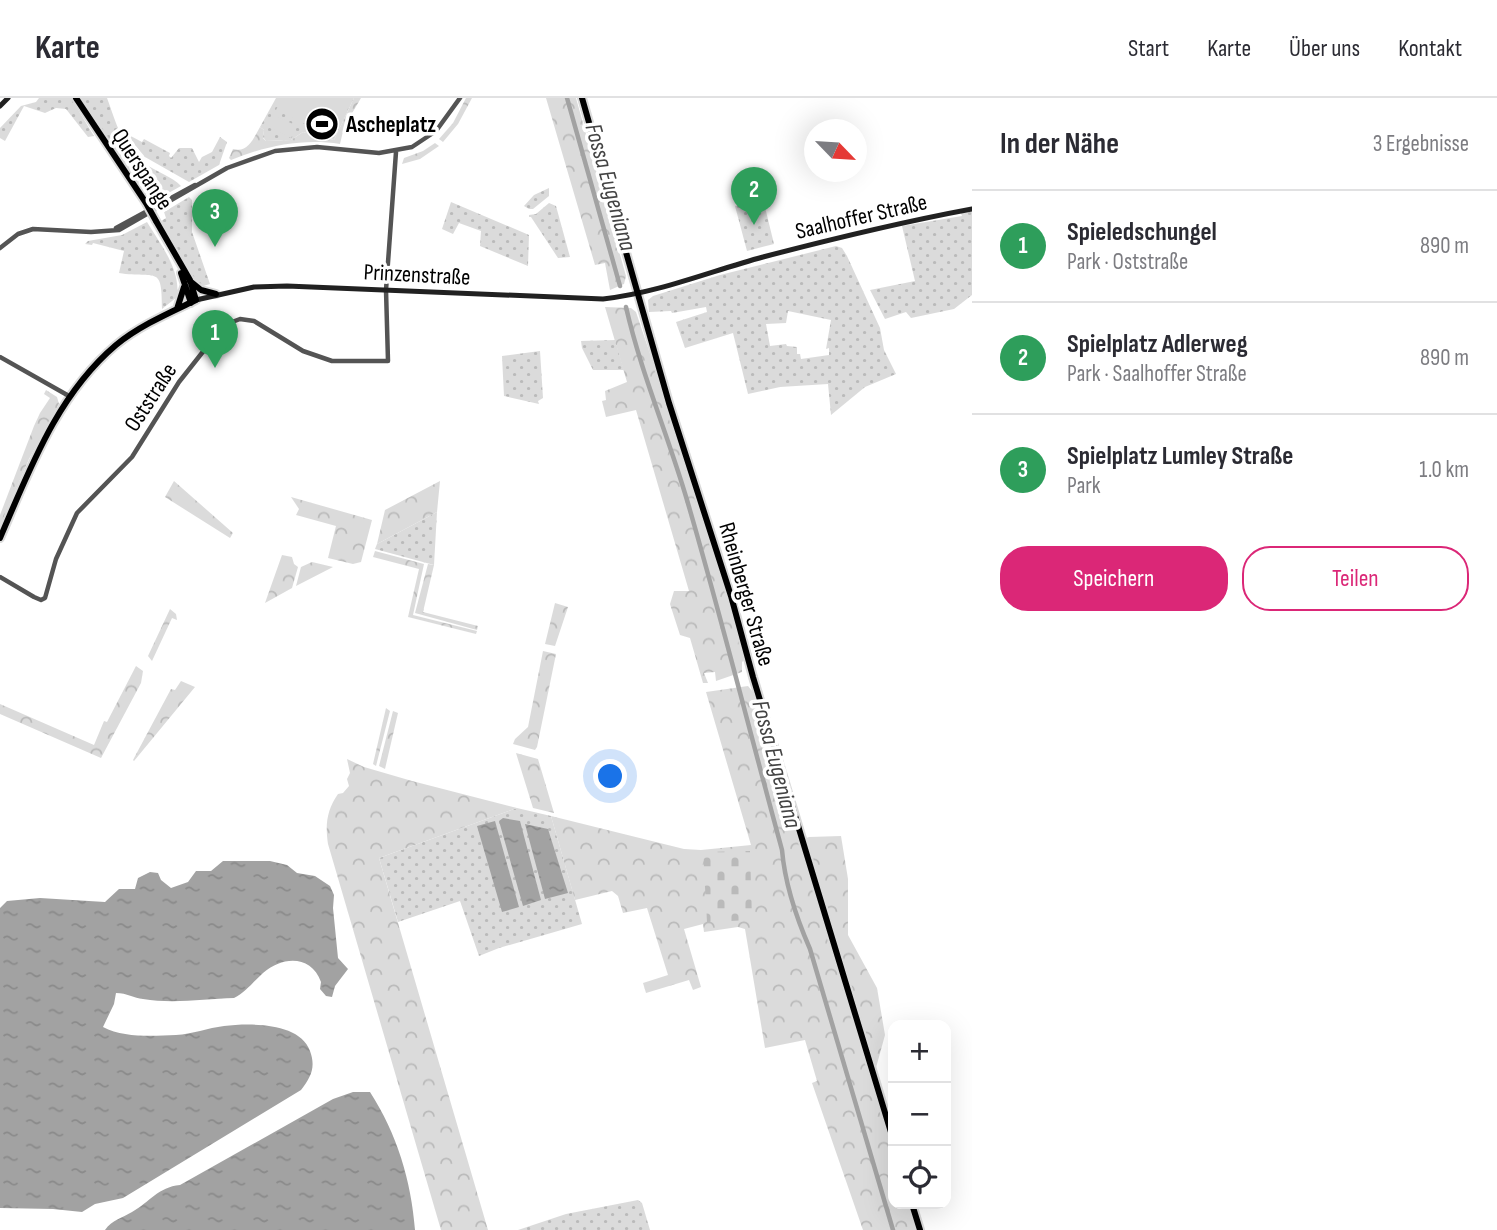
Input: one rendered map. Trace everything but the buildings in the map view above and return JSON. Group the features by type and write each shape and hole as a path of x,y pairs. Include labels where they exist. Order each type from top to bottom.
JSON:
{"main road":[{"path":"0,106 8,98"},
{"name":"Querspange","path":"76,98 146,203 187,281 194,302"},
{"name":"Rheinberger Straße","path":"582,98 637,292 888,1122"},
{"name":"Saalhoffer Straße","path":"637,292 915,219 972,209"},
{"path":"177,309 187,281 201,290 216,294"},
{"name":"Prinzenstraße","path":"194,302 216,294 268,286 597,299 637,292"},
{"path":"0,538 50,428 69,396 87,374 118,344 194,302"},
{"path":"914,1209 920,1230"}],"street":[{"path":"0,248 18,234 33,229 81,232 127,227 208,179 256,156 296,148 317,147 379,153 412,147 431,136 460,98"},
{"path":"386,290 396,152"},
{"name":"Oststraße","path":"0,577 41,600 46,596 56,559 77,513 132,457 179,382 227,324 240,319 254,321 303,352 332,361 388,361 386,290"},
{"path":"0,357 69,396"}],"green space":[{"path":"39,98 71,98 94,136 88,137 66,109 56,108 45,113 24,106 5,141 0,138 0,128 21,106 36,102"},
{"path":"80,98 107,98 130,150 144,163 181,186 156,200 153,194 147,197"},
{"path":"276,98 354,98 334,140 303,132 291,140 266,141 263,137 264,130 260,127"},
{"name":"Ascheplatz","path":"282,98 352,100 334,138 276,110"},
{"path":"354,98 361,98 344,127 340,144 298,143 271,147 231,160 229,158 233,149 243,149 250,144 260,127 264,130 263,138 266,141 291,140 303,132 334,140"},
{"path":"466,98 472,98 458,124 443,142 439,139 453,123"},
{"path":"546,98 576,98 626,276 624,284 610,290 605,263 595,265"},
{"path":"272,114 297,126 291,138 266,126"},
{"path":"125,133 142,142 144,139 170,153 171,158 179,148 192,148 199,162 202,157 212,152 220,137 227,142 219,165 189,182 145,157"},
{"path":"435,143 439,146 420,159 402,164 404,158"},
{"path":"549,188 549,196 533,209 524,206 534,195"},
{"path":"189,197 192,200 192,232 210,284 200,287 190,276 161,221 166,218 164,212"},
{"path":"763,199 774,244 747,251 735,206"},
{"path":"451,202 529,235 528,266 480,246 481,231 459,223 453,234 442,229"},
{"path":"549,203 556,206 570,257 558,258 529,217"},
{"path":"972,209 972,295 954,309 911,318 906,312 885,319 870,290 915,281 902,226 962,216 960,211"},
{"path":"147,222 168,257 176,277 177,297 162,309 161,285 155,276 119,273 124,251 93,243 85,244 88,241 122,235"},
{"path":"836,246 842,248 880,328 884,350 896,374 865,387 831,415 828,384 780,387 748,394 733,333 685,348 676,322 707,312 706,307 672,313 649,312 648,300 653,296 720,275","holes":["788,311 831,320 826,349 829,348 829,355 801,359 800,354 797,354 797,347 786,344 770,346 766,324 786,323"]},
{"path":"605,307 631,308 636,312 693,482 745,659 742,662 742,672 716,681 715,672 704,673 708,683 703,683 690,638 680,635 670,604 674,591 689,591 636,410 606,417 602,401 606,400 605,391 627,382"},
{"path":"615,340 624,370 593,370 581,341"},
{"path":"540,351 543,398 538,401 539,404 504,396 502,356"},
{"path":"46,390 57,397 59,404 29,459 0,526 0,515 34,426 50,398 44,394"},
{"path":"174,481 233,533 230,538 165,497"},
{"path":"440,481 437,512 377,544 385,510"},
{"path":"291,497 372,520 361,562 353,564 328,558 336,526 296,515 299,509"},
{"path":"437,512 434,565 375,549 377,544"},
{"path":"375,551 424,564 413,615 477,631 476,634 408,617 419,569 373,557"},
{"path":"282,555 292,557 298,567 292,588 265,603"},
{"path":"312,562 333,567 296,586 301,567"},
{"path":"428,564 434,565 423,612 478,626 477,630 415,613"},
{"path":"555,603 568,607 555,646 545,644"},
{"path":"170,609 176,614 177,620 172,618 152,661 148,656"},
{"path":"543,651 556,654 535,750 513,744 528,727"},
{"path":"136,666 143,671 141,683 101,758 0,714 0,704 94,745 104,721 107,722"},
{"path":"181,681 195,687 134,761 171,689 175,690"},
{"path":"748,686 753,692 801,840 809,837 841,836 848,879 848,935 877,988 885,1035 874,1075 888,1122 888,1209 913,1209 919,1230 863,1230 812,1083 817,1081 805,1040 765,1048 745,929 738,927 704,932 703,924 684,929 701,987 693,990 689,980 646,993 643,983 668,975 647,908 623,913 618,896 612,891 575,900 551,816 684,849 751,845 706,692"},
{"path":"386,708 390,711 376,766 373,764"},
{"path":"393,711 398,713 385,769 379,766"},
{"path":"516,753 538,759 554,813 533,808"},
{"path":"347,759 364,767 412,781 517,808 379,858 488,1230 441,1230 328,844 329,812 338,794 343,793 349,786"},
{"path":"517,808 551,816 582,924 479,956 460,901 398,922 379,858"},
{"path":"750,851 752,920 707,922 703,852"},
{"path":"638,1200 642,1203 650,1230 518,1230 566,1214"}],"water":[{"path":"503,818 520,821 541,900 523,906 499,821"},
{"path":"495,821 519,907 502,912 477,826"},
{"path":"525,824 548,829 568,893 545,899"},
{"path":"223,861 270,861 287,865 297,873 315,876 330,886 334,895 338,958 348,969 335,986 332,997 326,996 320,989 321,982 311,967 304,963 288,961 271,967 234,998 165,1001 116,993 103,1027 129,1035 148,1036 182,1034 235,1025 273,1026 296,1034 304,1041 312,1057 312,1072 307,1081 301,1090 123,1198 95,1204 82,1212 0,1208 0,908 7,901 40,898 105,902 119,889 135,889 138,878 150,872 158,873 161,880 171,888 188,882 196,871 211,871"},
{"path":"353,1092 370,1092 388,1124 406,1175 415,1230 105,1230 114,1221 160,1192 180,1185 333,1099"}],"waterway":[{"name":"Fossa Eugeniana","path":"567,98 620,286"},
{"name":"Fossa Eugeniana","path":"626,307 639,356 700,544 782,850 792,901 810,949 893,1230"}],"place":[{"name":"Ascheplatz","path":"322,124"},
{"name":"Spielplatz Adlerweg","path":"754,225"},
{"name":"Spielplatz Lumley Straße","path":"215,247"},
{"name":"Spieledschungel","path":"215,368"}]}
